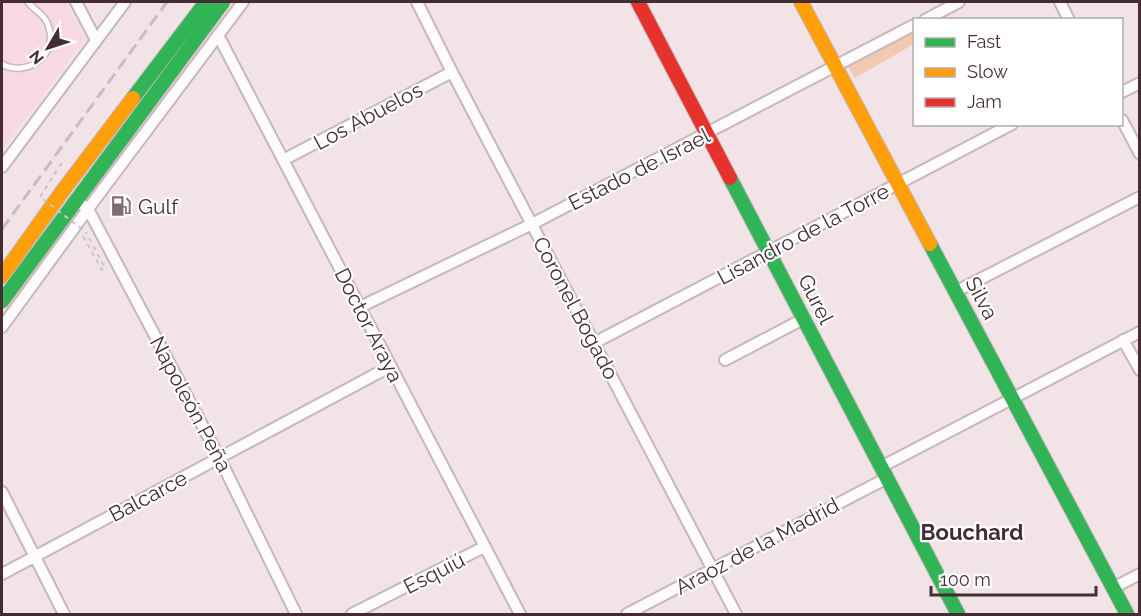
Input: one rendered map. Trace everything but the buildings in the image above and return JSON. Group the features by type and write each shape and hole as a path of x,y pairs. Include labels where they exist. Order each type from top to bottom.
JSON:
{"street":[{"path":"76,2 96,40"},
{"path":"2,167 124,2"},
{"path":"2,276 64,189 206,2"},
{"path":"2,301 224,2"},
{"path":"2,327 243,2"},
{"name":"Coronel Bogado","path":"417,2 736,615"},
{"name":"Gurel","path":"638,2 884,472 955,613"},
{"name":"Silva","path":"801,2 1126,615"},
{"path":"929,18 959,2"},
{"path":"1060,2 1068,18"},
{"name":"Estado de Israel","path":"360,307 531,224 913,26"},
{"name":"Doctor Araya","path":"218,35 520,615"},
{"name":"Los Abuelos","path":"284,160 452,72"},
{"path":"1123,92 1140,83"},
{"path":"1123,122 1140,154"},
{"name":"Lisandro de la Torre","path":"594,343 1008,126"},
{"path":"955,292 1140,196"},
{"name":"Napoleón Peña","path":"76,200 88,209 219,457 296,615"},
{"path":"725,360 803,319"},
{"name":"Araoz de la Madrid","path":"627,615 712,570 1012,398 1140,332"},
{"path":"1123,340 1140,370"},
{"name":"Balcarce","path":"2,574 391,366"},
{"path":"2,492 64,615"},
{"name":"Esquiú","path":"352,615 484,547"},
{"path":"1113,588 1140,574"}],"lane":[{"path":"2,64 8,68 25,69 39,62 48,49 51,33 44,15 28,2"}],"path":[{"path":"43,199 86,232 105,268 102,270 84,237"}],"shaded area":[{"path":"2,2 66,2 85,39 2,149"},
{"path":"913,30 913,45 855,78 847,65"}],"railway":[{"path":"2,229 167,2"}],"traffic: fast":[{"path":"133,98 206,2"},
{"path":"2,301 223,2"},
{"path":"730,178 958,614"},
{"path":"930,244 1127,614"}],"traffic: slow":[{"path":"801,2 930,244"},
{"path":"2,276 133,98"}],"traffic: jam":[{"path":"638,2 730,178"}],"place":[{"name":"Gulf","path":"121,206"}],"district":[{"name":"Bouchard","path":"972,532"}]}
